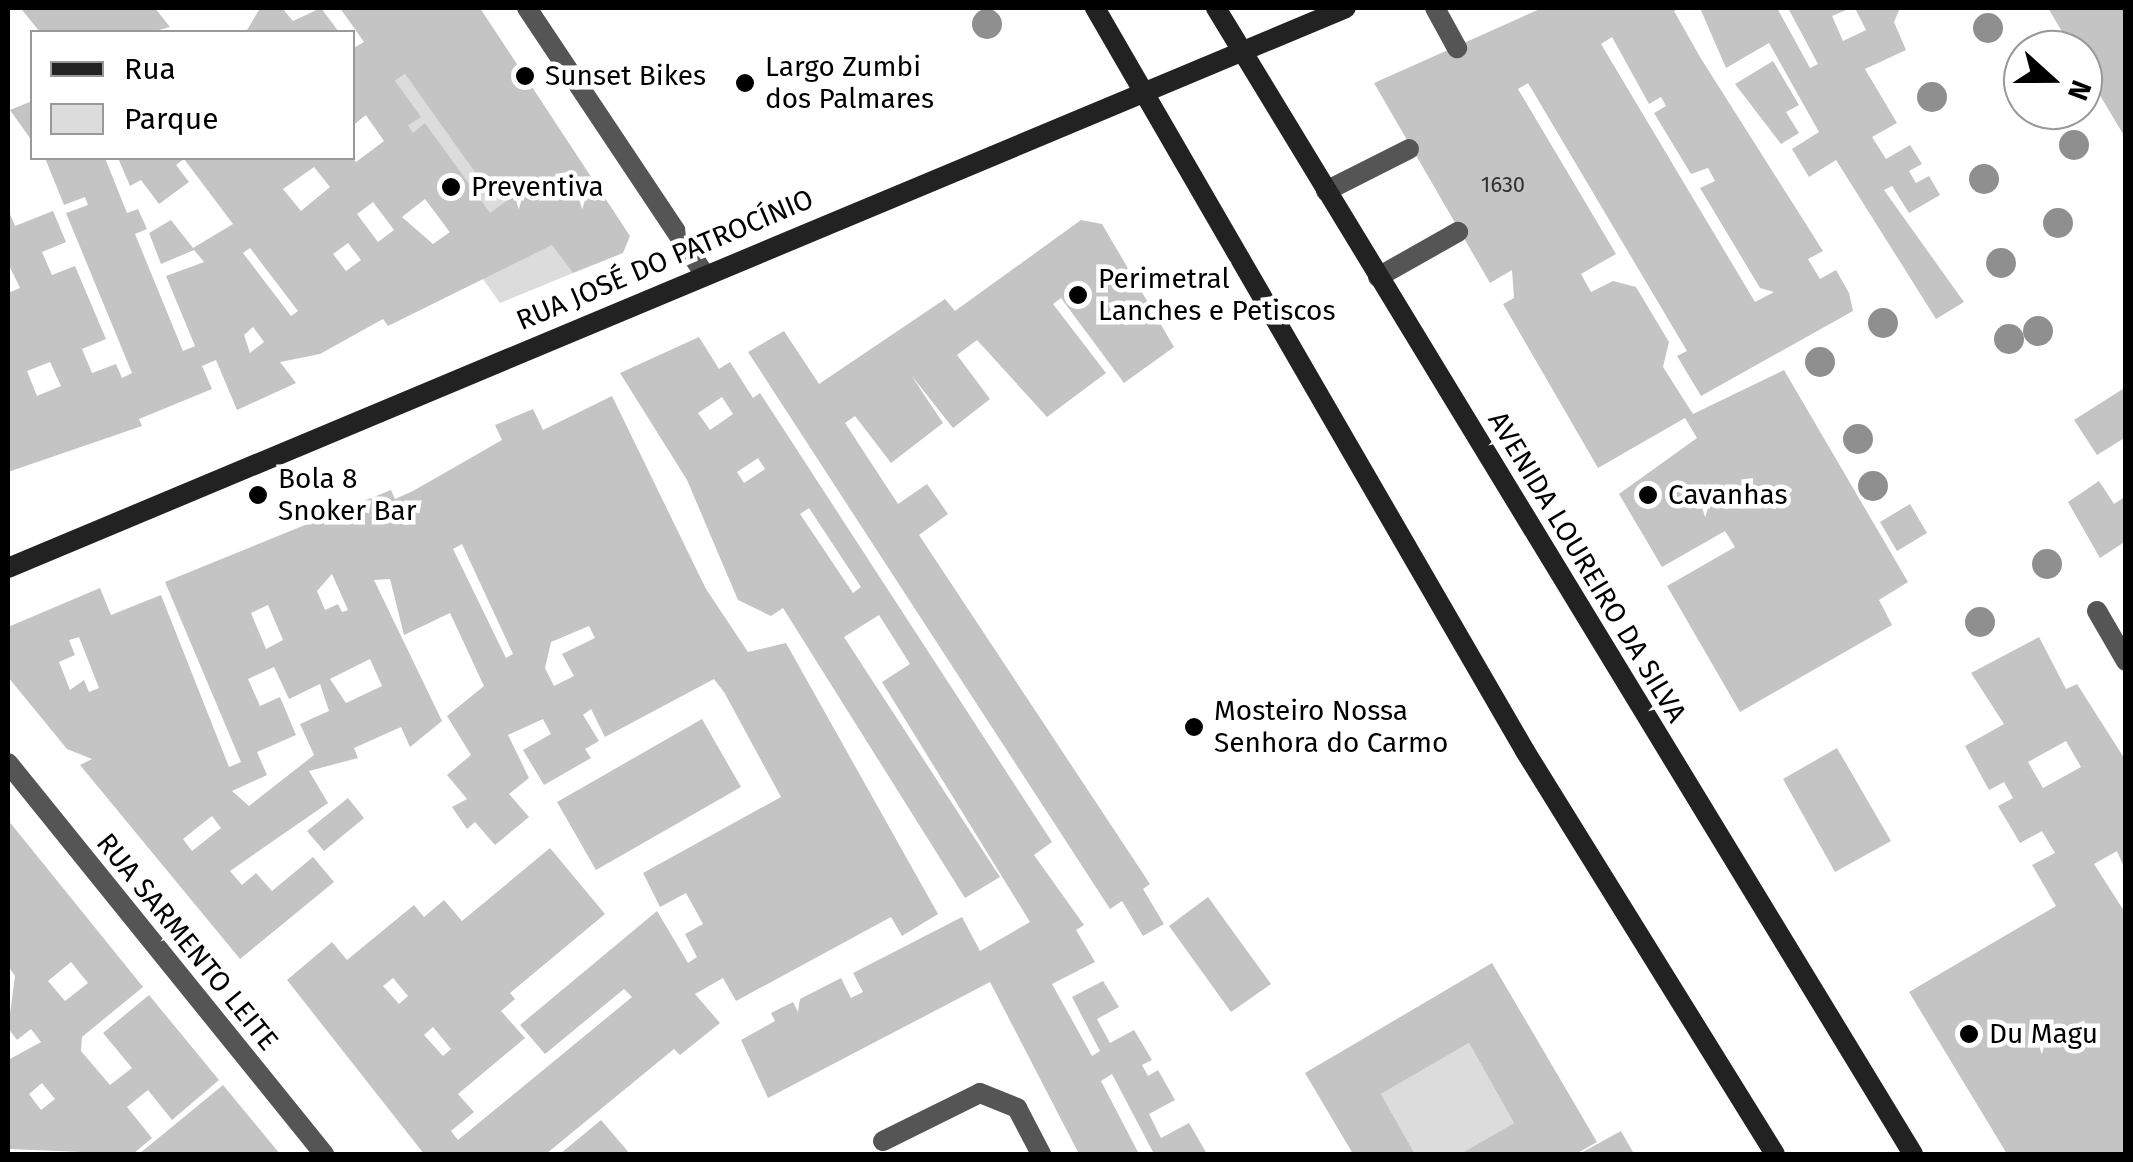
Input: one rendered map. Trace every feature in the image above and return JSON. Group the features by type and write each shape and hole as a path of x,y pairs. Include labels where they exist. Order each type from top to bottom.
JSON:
{"main road":[{"path":"1095,8 1525,751 1775,1154"},
{"name":"AVENIDA LOUREIRO DA SILVA","path":"1216,8 1913,1154"},
{"name":"RUA JOSÉ DO PATROCÍNIO","path":"8,568 703,272 1346,8"}],"street":[{"path":"528,8 703,272"},
{"path":"1435,8 1457,48"},
{"path":"1326,191 1410,149"},
{"path":"1378,277 1458,232"},
{"path":"2096,611 2126,661"},
{"name":"RUA SARMENTO LEITE","path":"8,763 324,1154"},
{"path":"883,1142 980,1092 1001,1096 1041,1154"}],"green space":[{"name":"Preventiva","path":"405,74 491,192 506,181 573,273 500,303 360,107"},
{"path":"1469,1043 1514,1123 1460,1154 1415,1154 1381,1094"}],"building":[{"path":"155,8 170,27 38,30 22,10"},
{"path":"260,8 282,8 293,21 321,8 338,30 247,30"},
{"path":"340,8 480,8 630,236 623,253 573,273 552,245 388,326 383,319 320,354 280,362 296,383 237,410 216,360 202,366 212,389 139,419 142,426 8,472 8,293 20,288 8,263 8,209 15,226 53,211 66,242 42,252 52,275 75,266 106,339 82,349 92,373 116,364 122,378 132,373 66,213 88,205 85,197 64,205 46,160 106,160 127,213 138,209 147,229 135,234 183,351 195,346 166,276 204,262 194,250 161,264 149,233 171,220 193,248 233,224 185,160 356,162 384,141 366,115 355,124 355,47 364,42","holes":["405,74 490,193 506,181 516,194 490,213 425,123 413,133 408,125 421,117 395,81","314,167 330,187 301,211 283,189","425,199 450,232 433,244 402,217","373,202 394,230 378,242 357,214","348,243 361,260 346,271 333,254","250,248 298,311 291,316 243,253","253,327 264,342 250,353 244,335","50,362 61,386 37,396 27,371"]},
{"path":"1542,8 1680,8 1674,11 1700,57 1823,251 1808,259 1820,279 1836,270 1849,293 1853,311 1701,396 1677,356 1687,351 1528,83 1518,89 1616,254 1581,274 1591,292 1613,281 1636,287 1669,342 1663,367 1693,414 1784,370 1908,582 1879,600 1892,625 1740,712 1667,586 1735,547 1725,531 1662,567 1619,494 1697,438 1685,418 1598,468 1503,304 1514,298 1512,270 1490,283 1374,83","holes":["1612,37 1649,104 1661,97 1666,106 1654,113 1691,174 1708,168 1715,181 1700,188 1760,288 1774,292 1755,302 1601,44"]},
{"path":"1700,8 1777,8 1810,68 1818,64 1788,8 1851,8 1832,16 1843,41 1866,30 1855,8 1900,8 1894,22 1906,50 1865,69 1897,123 1872,137 1886,159 1910,145 1922,164 1909,171 1916,183 1929,176 1940,195 1909,213 1892,186 1884,190 1964,302 1936,319 1836,160 1809,177 1792,149 1819,132 1769,43 1726,68"},
{"path":"2048,8 2126,8 2126,139 2103,100 2103,30 2061,30"},
{"path":"1773,61 1799,105 1786,112 1799,133 1781,144 1735,84"},
{"path":"30,102 30,138 10,110"},
{"path":"119,160 183,160 176,165 189,182 159,204 141,180 130,186"},
{"path":"1081,220 1102,224 1174,347 1124,383 1061,298 1053,304 1106,373 1047,417 977,340 957,355 990,399 953,428 911,375 943,423 891,463 855,416 845,423 898,504 927,484 948,514 919,535 1150,884 1143,889 1164,924 1143,936 1122,901 1110,909 748,352 784,331 819,384 945,299 955,311"},
{"path":"699,337 719,369 730,362 753,398 760,393 1052,842 1034,855 1084,925 1076,930 1095,962 1052,984 1092,1056 1100,1051 1072,997 1103,981 1119,1007 1097,1019 1110,1043 1134,1030 1152,1060 1142,1065 1148,1076 1158,1070 1175,1100 1149,1114 1161,1138 1189,1123 1207,1154 1154,1154 1112,1074 1101,1081 1139,1154 1079,1154 990,982 768,1098 741,1040 775,1021 771,1013 793,1002 798,1012 800,999 841,978 851,998 863,992 853,973 962,917 980,951 1030,922 882,682 910,664 879,615 844,637 1000,877 965,898 783,608 771,616 738,600 687,480 620,373","holes":["722,397 733,414 710,430 698,413","758,458 765,469 744,483 737,472","809,508 861,587 853,593 800,514"]},
{"path":"2126,387 2126,437 2097,455 2074,420"},
{"path":"612,396 706,589 748,652 786,643 938,914 902,936 891,917 736,1001 723,978 695,994 720,1023 680,1055 674,1049 546,1154 424,1154 287,980 332,942 347,960 414,905 424,917 444,900 462,921 550,848 605,914 510,993 515,999 501,1011 525,1038 458,1094 474,1112 451,1131 458,1140 632,997 624,989 545,1054 520,1025 657,911 688,963 697,957 685,934 703,924 686,893 660,907 643,873 781,797 714,679 605,737 591,709 583,715 599,741 585,749 591,758 544,785 523,750 551,734 543,719 508,735 529,778 509,794 529,817 495,845 475,822 467,829 452,807 467,799 447,775 471,755 447,716 484,686 450,613 404,635 390,579 374,580 442,721 410,747 401,727 354,748 358,758 309,771 328,803 230,871 242,885 256,873 272,891 313,857 334,882 240,959 80,765 92,759 67,749 8,677 8,627 100,588 111,615 161,595 229,767 241,762 165,582 391,490 395,499 413,491 502,440 495,425 533,409 543,430","holes":["462,544 513,654 506,658 453,549","332,574 348,610 342,612 338,604 325,610 317,591","268,605 283,640 266,649 251,613","589,626 595,638 562,654 574,676 554,686 545,668 551,642","79,637 99,688 89,692 84,680 70,690 59,662 75,655 69,640","370,659 382,686 346,703 330,679","274,667 289,699 320,684 329,711 300,724 314,755 249,806 232,791 267,775 257,752 296,735 280,697 260,706 248,679","212,816 221,828 192,851 183,839","393,978 408,996 399,1004 383,986","433,1027 451,1049 443,1056 424,1035"]},
{"path":"2099,481 2114,504 2126,496 2126,541 2100,558 2068,502"},
{"path":"1910,504 1927,533 1897,551 1880,522"},
{"path":"2039,637 2066,689 2077,684 2126,761 2126,872 2117,851 2094,864 2126,914 2126,1154 2007,1154 1909,992 2056,906 2032,865 2055,853 2042,831 2020,843 1998,806 2013,798 2004,782 1989,790 1965,746 2004,724 1971,673","holes":["2066,741 2081,767 2043,788 2028,762"]},
{"path":"702,719 741,787 596,870 557,802"},
{"path":"1837,748 1891,841 1835,872 1783,779"},
{"path":"348,798 364,818 324,851 307,831"},
{"path":"8,820 143,987 82,1037 81,1051 110,1085 132,1068 103,1033 149,995 219,1080 172,1120 148,1090 127,1107 152,1138 133,1154 8,1149 8,1060 41,1042 31,1029 17,1040 8,1028 15,976 8,966","holes":["71,962 88,983 65,1001 48,981","42,1083 55,1099 41,1110 29,1094"]},
{"path":"1208,897 1271,984 1231,1012 1169,926"},
{"path":"1492,963 1597,1142 1576,1154 1460,1154 1514,1123 1469,1043 1381,1094 1415,1154 1353,1154 1305,1073"},
{"path":"223,1085 280,1154 139,1154"},
{"path":"601,1120 630,1154 560,1154"},
{"path":"1621,1131 1634,1154 1579,1154"}],"place":[{"name":"Sunset Bikes","path":"525,76"},
{"name":"Largo Zumbi dos Palmares","path":"745,83"},
{"name":"Preventiva","path":"451,187"},
{"name":"Perimetral Lanches e Petiscos","path":"1078,295"},
{"name":"Bola 8 Snoker Bar","path":"258,495"},
{"name":"Cavanhas","path":"1648,495"},
{"name":"Mosteiro Nossa Senhora do Carmo","path":"1194,727"},
{"name":"Du Magu","path":"1969,1034"}]}
